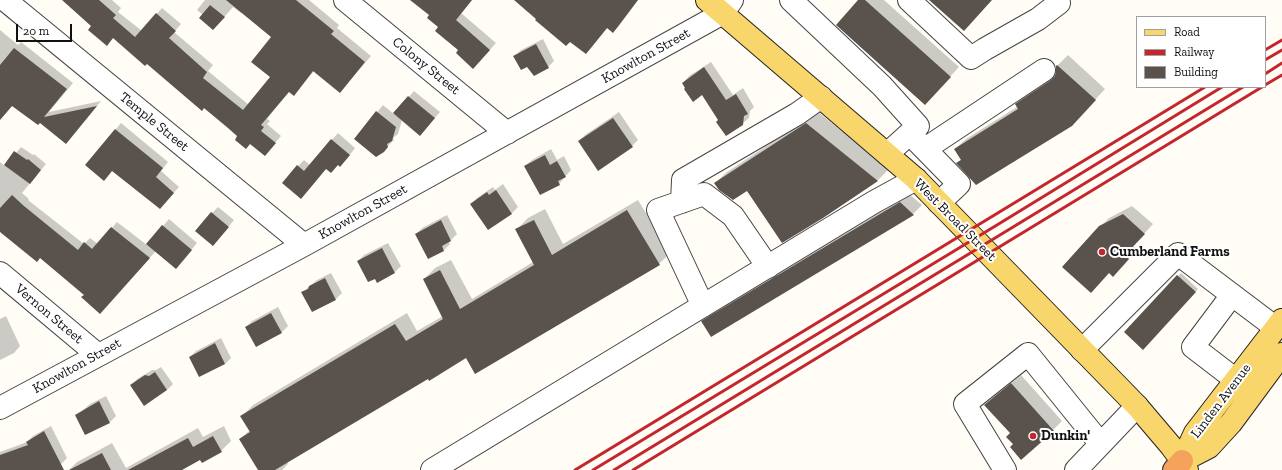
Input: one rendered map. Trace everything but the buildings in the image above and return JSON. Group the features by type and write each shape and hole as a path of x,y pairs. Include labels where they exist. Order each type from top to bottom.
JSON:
{"main road":[{"name":"West Broad Street","path":"721,4 821,97 916,179 1137,406 1185,468"},
{"name":"Linden Avenue","path":"1185,468 1195,434 1279,324"},
{"name":"Linden Avenue","path":"1185,468 1209,447 1231,423 1282,354"}],"street":[{"name":"Temple Street","path":"5,0 304,245"},
{"name":"Colony Street","path":"344,0 507,133"},
{"path":"791,0 882,86 918,126 886,154"},
{"path":"909,0 971,58 1038,19 1059,3"},
{"name":"Knowlton Street","path":"0,408 304,245 507,133 721,4"},
{"path":"925,149 1044,70"},
{"path":"682,202 683,180 797,114 821,97"},
{"path":"910,134 959,184 939,203"},
{"path":"432,470 874,202 916,179"},
{"path":"703,306 658,210 704,194 733,216 768,267"},
{"path":"1082,350 1178,254 1232,295 1279,324"},
{"name":"Vernon Street","path":"0,273 98,355"},
{"path":"1232,295 1192,347 1236,380"},
{"path":"1005,470 965,404 1028,354 1100,443"},
{"path":"1076,470 1100,443 1137,406"}],"railway":[{"path":"1266,49 1282,40"},
{"path":"1266,59 1282,50"},
{"path":"1266,73 1282,63"},
{"path":"1266,84 1282,75"},
{"path":"575,470 1203,88"},
{"path":"593,470 1220,88"},
{"path":"614,470 1241,88"},
{"path":"633,470 1260,88"}],"place":[{"name":"Cumberland Farms","path":"1102,252"},
{"name":"Dunkin'","path":"1033,436"}]}
